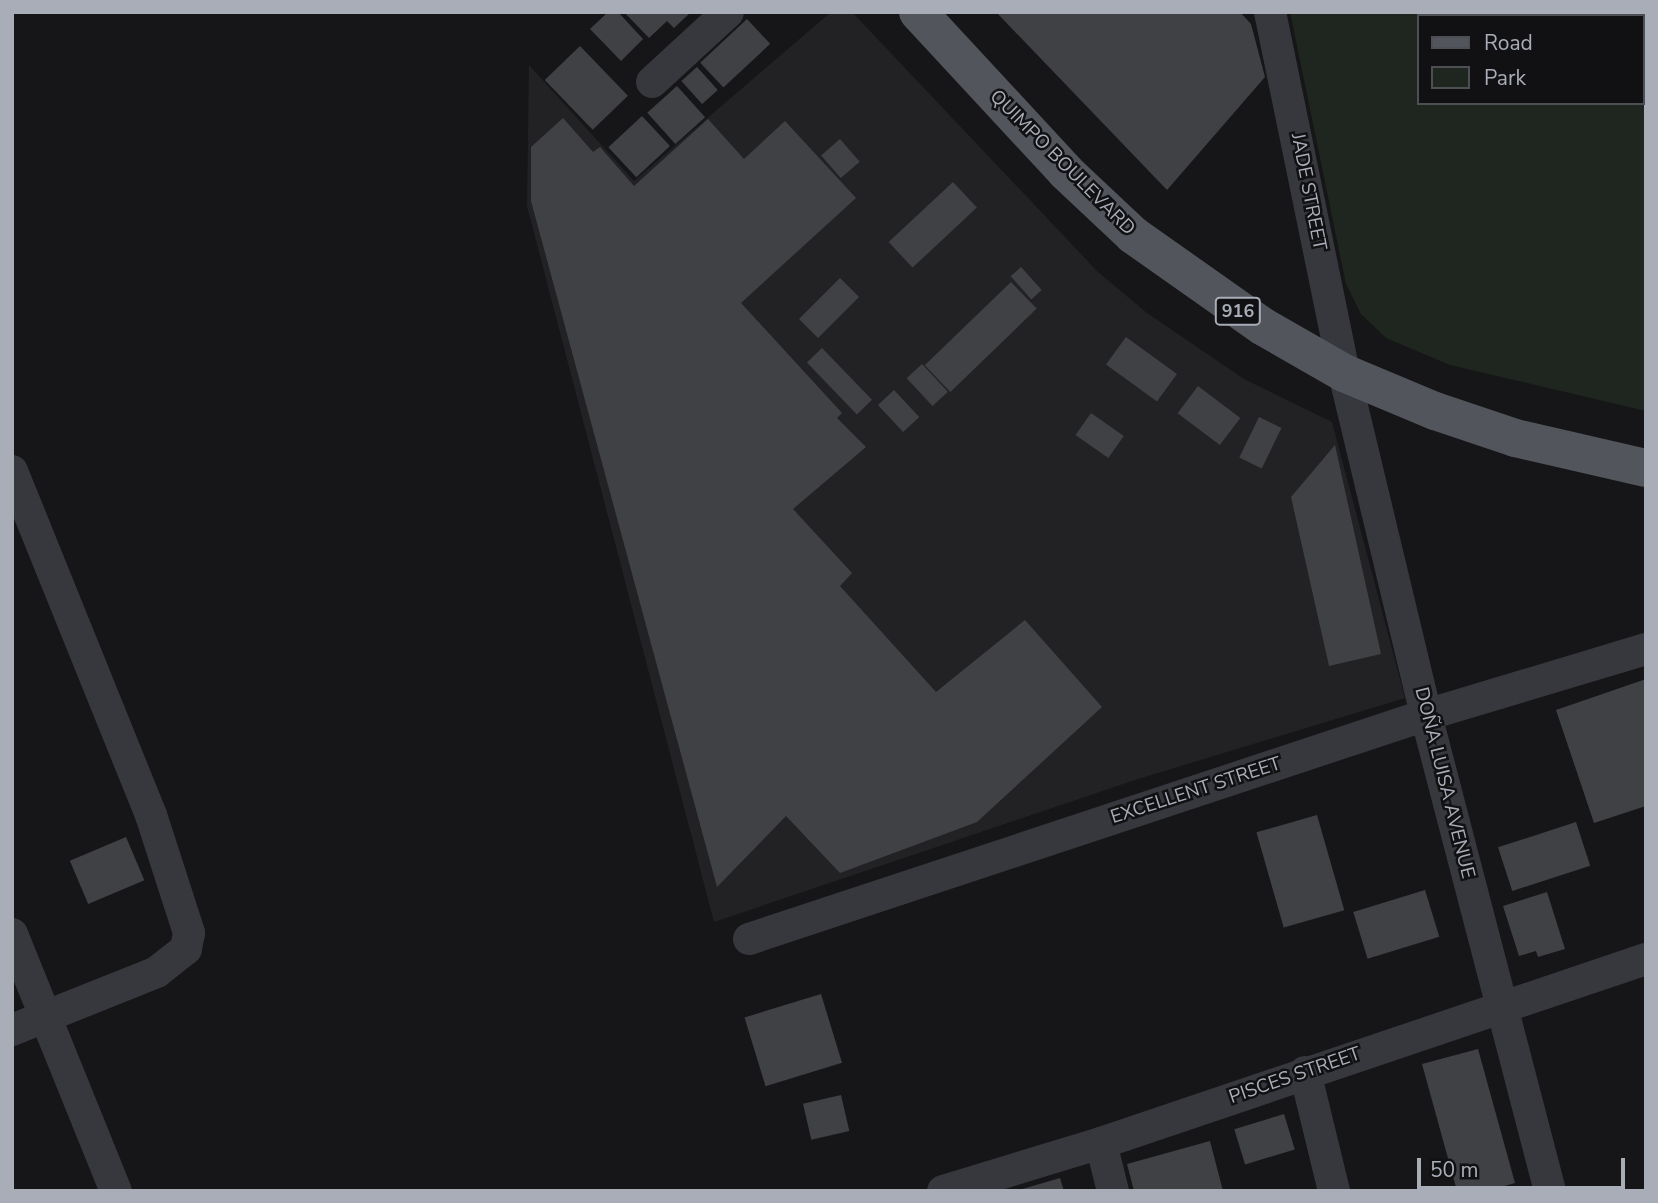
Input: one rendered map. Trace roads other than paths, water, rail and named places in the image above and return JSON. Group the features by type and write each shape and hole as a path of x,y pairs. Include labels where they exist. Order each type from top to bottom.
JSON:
{"main road":[{"name":"QUIMPO BOULEVARD","path":"918,12 1066,172 1133,235 1214,296 1344,373 1435,411 1515,438 1646,468"}],"street":[{"path":"652,82 728,12"},
{"name":"JADE STREET","path":"1270,12 1344,373"},
{"name":"DOÑA LUISA AVENUE","path":"1344,373 1426,715 1550,1191"},
{"path":"12,471 151,815 189,933 186,949 156,972 12,1030"},
{"name":"EXCELLENT STREET","path":"749,939 1426,715 1646,649"},
{"path":"12,934 116,1191"},
{"name":"PISCES STREET","path":"943,1191 1101,1143 1646,959"},
{"path":"1305,1072 1334,1191"},
{"path":"1101,1143 1113,1191"}]}
